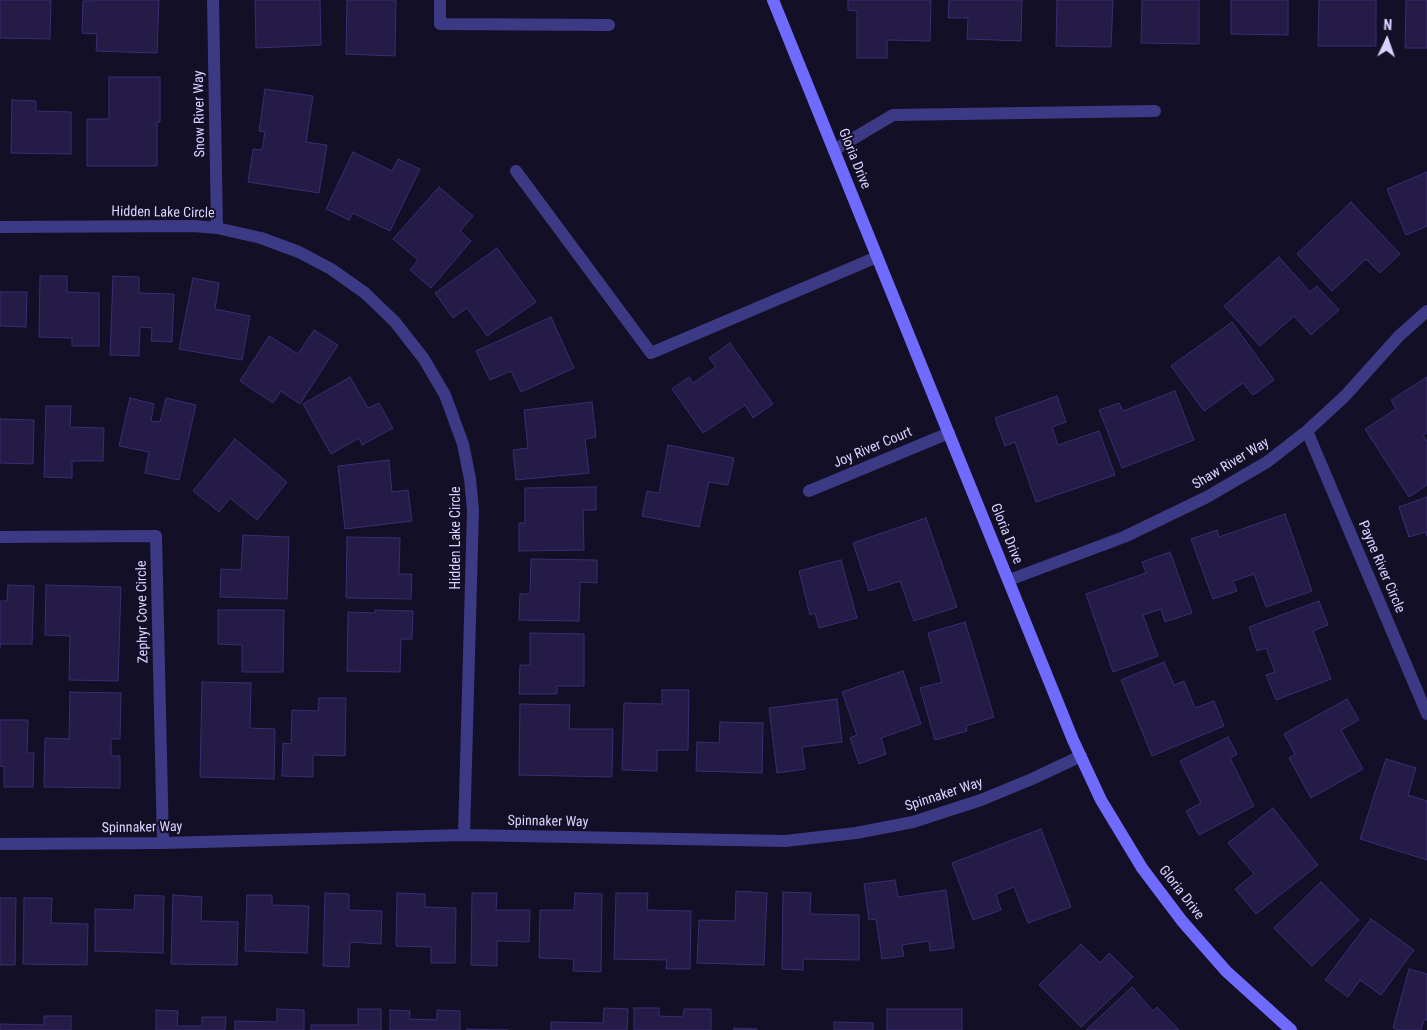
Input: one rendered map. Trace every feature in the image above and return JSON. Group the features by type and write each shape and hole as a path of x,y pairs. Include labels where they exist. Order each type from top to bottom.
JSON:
{"street":[{"name":"Snow River Way","path":"213,0 217,228"},
{"path":"440,0 440,24 609,25"},
{"name":"Gloria Drive","path":"773,0 1073,740 1101,800 1142,868 1182,921 1226,971 1291,1030"},
{"path":"834,150 893,114 1155,111"},
{"path":"516,171 651,353 877,256"},
{"name":"Hidden Lake Circle","path":"0,227 194,226 217,228 260,238 299,252 331,269 365,293 396,322 424,359 445,395 463,444 470,479 473,510 464,835"},
{"name":"Shaw River Way","path":"1008,580 1124,537 1207,497 1266,462 1307,431 1345,396 1399,336 1427,311"},
{"name":"Payne River Circle","path":"1307,431 1427,714"},
{"name":"Joy River Court","path":"809,491 949,433"},
{"name":"Zephyr Cove Circle","path":"0,537 156,536 163,843"},
{"name":"Spinnaker Way","path":"0,844 163,843 464,835 785,841 856,834 913,822 981,800 1081,756"}],"building":[{"path":"0,0 51,0 50,39 0,38"},
{"path":"159,0 157,53 96,51 97,34 82,33 83,1"},
{"path":"255,0 320,0 321,45 256,48"},
{"path":"347,0 396,0 395,56 346,54"},
{"path":"848,0 931,0 930,41 887,40 887,58 857,58 857,11 848,10"},
{"path":"949,0 1022,0 1021,41 967,39 968,18 948,18"},
{"path":"1057,0 1113,0 1111,47 1056,46"},
{"path":"1142,0 1199,0 1199,44 1141,43"},
{"path":"1231,0 1288,0 1288,35 1231,34"},
{"path":"1319,0 1376,0 1376,46 1318,46"},
{"path":"1406,0 1427,0 1427,48 1405,48"},
{"path":"109,77 160,77 160,122 157,122 157,166 87,166 87,119 109,119"},
{"path":"265,89 313,96 306,142 327,145 319,193 248,182 253,149 262,150 265,132 259,131"},
{"path":"12,100 36,101 36,111 71,112 71,154 11,153"},
{"path":"353,152 392,171 398,159 420,169 390,231 353,213 349,220 326,209"},
{"path":"1427,172 1427,226 1406,235 1387,189"},
{"path":"439,187 473,216 460,231 471,241 431,288 410,270 418,260 393,239"},
{"path":"1351,202 1400,254 1380,273 1366,259 1332,291 1297,254"},
{"path":"497,248 536,302 487,336 467,308 453,318 435,293"},
{"path":"1279,257 1310,292 1317,286 1339,310 1311,335 1294,316 1260,346 1224,306"},
{"path":"40,276 67,276 67,292 99,293 99,346 72,346 72,338 39,337"},
{"path":"113,276 139,277 139,293 174,294 172,342 151,341 152,328 140,327 139,356 110,355"},
{"path":"193,278 219,283 215,309 250,316 242,360 179,349"},
{"path":"0,292 27,292 26,327 0,326"},
{"path":"551,317 574,368 521,392 511,371 490,380 476,351"},
{"path":"1232,322 1274,380 1253,395 1243,383 1204,411 1171,366"},
{"path":"314,330 338,345 300,404 281,391 273,403 240,381 269,336 298,354"},
{"path":"730,343 773,404 753,418 745,405 703,433 672,389 689,377 693,383 716,367 709,358"},
{"path":"350,377 368,408 379,403 393,428 362,445 359,438 331,454 303,404"},
{"path":"1427,377 1427,433 1423,435 1427,441 1427,485 1409,497 1365,429 1396,409 1391,400"},
{"path":"1175,391 1194,440 1122,468 1099,410 1119,403 1123,411"},
{"path":"1057,396 1066,422 1052,427 1058,445 1099,431 1115,475 1036,502 1015,442 1005,446 995,418"},
{"path":"130,398 154,404 151,421 160,422 166,398 196,405 179,480 145,473 149,452 119,446"},
{"path":"592,402 596,437 585,439 589,473 516,480 513,450 528,448 524,410"},
{"path":"46,406 71,406 70,427 104,428 103,461 72,461 72,478 44,477"},
{"path":"0,419 34,420 33,464 0,463"},
{"path":"235,439 287,482 257,520 230,498 219,512 193,491"},
{"path":"668,445 734,458 728,485 709,482 699,527 642,516 647,491 659,493"},
{"path":"389,460 392,492 408,490 412,521 345,529 338,466"},
{"path":"596,487 596,510 583,510 584,550 519,551 519,523 525,523 525,488"},
{"path":"1427,497 1427,536 1426,532 1409,537 1399,507"},
{"path":"1285,514 1312,591 1266,607 1254,574 1233,581 1237,591 1213,599 1191,539 1217,530 1219,537"},
{"path":"926,518 957,607 914,621 900,581 869,591 853,543"},
{"path":"243,535 289,537 287,599 220,597 221,569 241,570"},
{"path":"347,537 400,538 399,574 412,574 411,599 346,598"},
{"path":"1170,552 1192,613 1165,622 1161,609 1143,615 1158,656 1113,672 1086,594 1146,573 1142,562"},
{"path":"531,559 597,560 597,583 580,582 579,621 519,620 520,594 530,594"},
{"path":"841,560 857,618 819,628 815,613 810,615 799,571"},
{"path":"8,585 34,586 32,644 0,644 0,601 7,601"},
{"path":"46,585 121,587 118,681 69,680 70,636 45,635"},
{"path":"1319,601 1328,625 1313,631 1331,679 1276,700 1266,675 1275,672 1266,648 1257,651 1249,627"},
{"path":"218,610 284,610 283,672 242,672 242,645 218,644"},
{"path":"375,610 413,611 412,639 401,639 400,672 347,671 348,612 375,613"},
{"path":"965,622 994,717 966,726 967,731 935,740 920,688 942,682 928,633"},
{"path":"530,633 584,634 584,686 557,686 557,694 519,694 520,665 530,665"},
{"path":"1164,662 1174,685 1184,681 1195,708 1214,701 1224,726 1152,756 1121,680"},
{"path":"903,671 921,724 881,738 886,754 859,764 850,738 857,735 842,692"},
{"path":"202,682 251,683 250,728 275,729 274,779 200,777"},
{"path":"662,690 689,690 688,750 657,750 657,771 622,770 624,703 662,704"},
{"path":"70,692 121,693 120,739 111,739 111,756 120,756 120,788 44,787 45,738 69,739"},
{"path":"319,698 346,698 345,756 313,755 313,777 282,776 283,743 291,744 292,710 318,711"},
{"path":"837,699 842,742 802,747 805,769 777,773 769,708"},
{"path":"1347,699 1359,720 1341,730 1363,769 1311,798 1289,758 1295,754 1284,734"},
{"path":"520,704 570,705 569,729 613,729 612,777 519,775"},
{"path":"0,720 28,720 27,753 34,753 33,787 4,787 4,767 0,766"},
{"path":"720,722 763,723 762,773 696,771 697,742 719,743"},
{"path":"1228,737 1237,754 1230,758 1254,806 1199,835 1186,811 1201,803 1180,761"},
{"path":"1386,759 1416,768 1408,795 1427,801 1427,860 1360,839"},
{"path":"1273,808 1318,865 1256,914 1235,889 1254,874 1228,843"},
{"path":"1041,829 1071,907 1028,923 1014,887 996,894 1001,910 973,920 952,863"},
{"path":"895,880 898,897 946,890 954,948 930,951 929,941 902,945 904,956 882,959 876,919 869,920 864,884"},
{"path":"1321,882 1359,920 1312,966 1274,928"},
{"path":"736,891 767,893 764,965 697,963 699,920 735,921"},
{"path":"783,892 811,893 810,914 859,915 859,960 803,959 803,970 782,969"},
{"path":"325,893 349,894 349,910 382,911 381,944 350,942 349,967 323,966"},
{"path":"397,893 425,894 425,907 456,908 455,963 431,963 431,947 396,946"},
{"path":"472,893 497,893 496,910 530,910 529,942 497,941 497,966 471,965"},
{"path":"575,893 602,894 601,972 573,971 574,959 539,958 540,910 574,910"},
{"path":"616,893 648,893 647,910 691,911 690,969 666,969 667,960 614,959"},
{"path":"135,895 164,896 163,953 95,951 95,909 134,910"},
{"path":"173,895 202,897 201,921 238,922 237,965 171,964"},
{"path":"247,895 272,895 272,905 309,906 307,953 245,951"},
{"path":"0,898 16,898 15,965 0,965"},
{"path":"24,898 52,898 51,923 88,924 87,965 23,964"},
{"path":"1371,919 1414,950 1381,995 1360,980 1348,997 1325,980"},
{"path":"1081,944 1100,963 1109,953 1133,977 1081,1027 1039,985"},
{"path":"1409,969 1427,974 1427,1020 1424,1020 1421,1030 1398,1030 1393,1028"},
{"path":"1132,987 1153,1011 1157,1007 1179,1030 1086,1030"},
{"path":"604,1008 628,1009 627,1030 551,1030 551,1022 603,1023"},
{"path":"634,1008 659,1008 659,1016 683,1017 684,1009 711,1009 711,1030 634,1030"},
{"path":"277,1009 304,1010 304,1030 235,1030 235,1021 277,1022"},
{"path":"358,1009 381,1009 381,1030 311,1030 311,1025 358,1025"},
{"path":"887,1009 962,1009 962,1030 887,1030"},
{"path":"156,1010 178,1011 177,1026 202,1026 202,1017 226,1017 225,1030 156,1030"},
{"path":"390,1010 410,1011 409,1019 437,1020 437,1010 460,1011 460,1030 390,1030"},
{"path":"44,1016 71,1016 71,1030 0,1030 0,1024 44,1025"},
{"path":"834,1022 873,1023 873,1030 834,1030"},
{"path":"734,1028 757,1029 757,1030 734,1030"},
{"path":"467,1029 508,1030 467,1030"}]}
